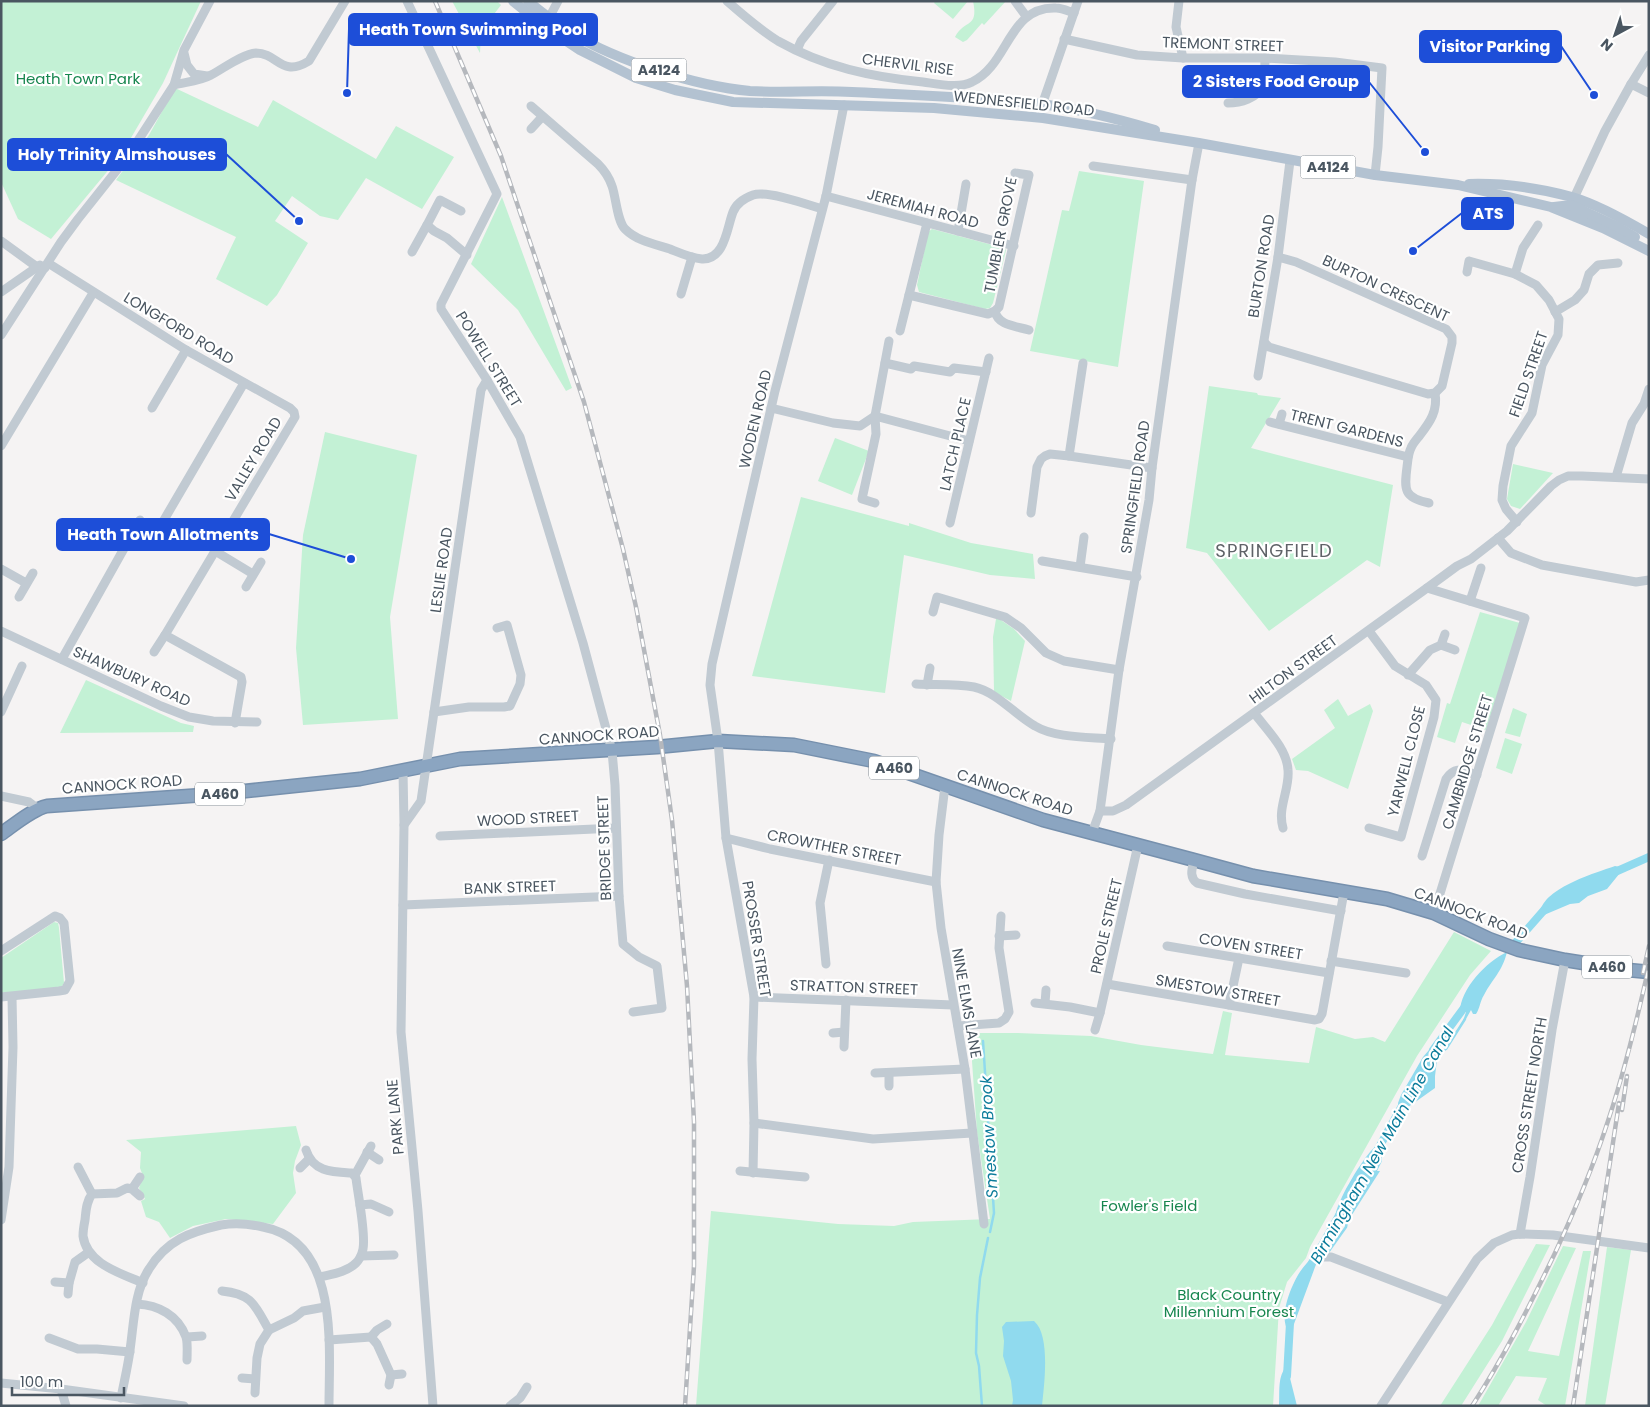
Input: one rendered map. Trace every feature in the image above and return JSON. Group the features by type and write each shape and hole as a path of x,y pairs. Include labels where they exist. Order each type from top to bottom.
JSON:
{"highway":[{"name":"CANNOCK ROAD","path":"1,834 37,808 217,794 360,778 460,759 612,750 718,741 794,744 874,761 1043,820 1253,876 1387,899 1434,914 1489,939 1519,950 1565,960 1649,972"}],"main road":[{"name":"A4124","path":"513,1 546,22 580,50 636,78 675,90 733,102 844,106"},
{"name":"A4124","path":"528,1 546,22 631,61 694,81 750,91 849,91"},
{"name":"WEDNESFIELD ROAD","path":"849,91 976,98 1042,104 1115,118 1199,143"},
{"path":"844,106 849,91"},
{"path":"1042,104 1043,118"},
{"name":"WEDNESFIELD ROAD","path":"844,106 934,108 1043,118 1199,143 1375,176 1458,185 1551,207 1603,228 1649,251"},
{"name":"WEDNESFIELD ROAD","path":"1458,185 1491,183 1540,190 1626,221 1649,234"},
{"path":"1551,207 1572,201 1649,245"}],"street":[{"path":"1,335 31,289 43,266 78,218 128,156 174,85 184,50 210,1"},
{"path":"174,85 210,76 236,61 256,53 264,55 282,65 300,66 309,60 345,1"},
{"name":"POWELL STREET","path":"407,1 497,194 441,304 441,309 487,380 520,437 583,643 612,750"},
{"path":"546,22 558,1"},
{"path":"797,50 801,41 834,1"},
{"path":"1015,1 1026,16 1038,9 1057,8 1074,13"},
{"path":"1042,104 1078,1"},
{"path":"1179,1 1176,27 1183,58"},
{"name":"CHERVIL RISE","path":"734,3 748,19 778,40 836,66 883,78 953,85 970,84 980,78 997,60 1011,35 1026,16"},
{"name":"TREMONT STREET","path":"1064,39 1137,55 1183,58 1265,58 1335,62 1382,68 1375,176"},
{"path":"184,50 187,65 194,74 210,76"},
{"path":"1572,201 1605,131 1649,55"},
{"path":"1228,103 1238,103 1247,100 1260,90 1263,85 1265,58"},
{"path":"1631,84 1649,93"},
{"path":"531,106 606,172 612,185 623,228 636,238 692,257 704,259 718,252 732,219 733,212 739,204 757,193 822,209"},
{"name":"WODEN ROAD","path":"718,741 710,685 712,664 772,408 826,196 844,106"},
{"path":"531,129 542,117"},
{"name":"SPRINGFIELD ROAD","path":"1092,833 1100,811 1120,670 1149,500 1192,180 1199,143"},
{"name":"BURTON ROAD","path":"1258,376 1278,257 1290,161"},
{"path":"1093,166 1192,180"},
{"name":"TUMBLER GROVE","path":"910,295 988,314 999,307 1029,175 1015,173"},
{"path":"958,231 966,184"},
{"name":"JEREMIAH ROAD","path":"826,196 1014,246"},
{"path":"412,252 440,200 461,210"},
{"path":"900,331 926,223"},
{"path":"427,225 447,238 467,255"},
{"path":"1515,274 1523,248 1538,225"},
{"name":"LONGFORD ROAD","path":"1,241 93,293 186,350 290,408 294,412 294,417"},
{"path":"681,294 692,257"},
{"name":"BURTON CRESCENT","path":"1278,257 1296,262 1446,330 1452,337 1452,343 1442,386 1435,393"},
{"name":"FIELD STREET","path":"1467,272 1469,261 1515,274 1536,285 1549,300 1559,319 1558,335 1542,365 1532,413 1511,446 1502,500 1506,509 1517,522"},
{"path":"1555,312 1575,300 1584,290 1589,274 1598,265 1618,263"},
{"path":"1,292 43,266"},
{"path":"20,279 28,283 31,289"},
{"path":"1,446 93,293"},
{"name":"TUMBLER GROVE","path":"995,311 996,317 1001,322 1029,330"},
{"path":"875,503 862,499 876,434 875,416 889,341"},
{"path":"1264,342 1269,347 1418,392 1435,393 1437,403 1433,418 1411,446 1408,457 1406,490 1413,498 1429,503"},
{"path":"152,408 186,350"},
{"name":"LATCH PLACE","path":"950,523 989,358"},
{"path":"884,363 911,369 914,366 950,372 954,368 986,372"},
{"path":"1069,456 1083,363"},
{"name":"LESLIE ROAD","path":"426,765 481,390 487,380"},
{"path":"161,525 244,383"},
{"path":"1616,477 1632,423 1644,404 1649,389"},
{"path":"772,408 833,423 860,426 875,416 969,441"},
{"name":"TRENT GARDENS","path":"1279,424 1282,414"},
{"name":"VALLEY ROAD","path":"154,652 294,417"},
{"name":"TRENT GARDENS","path":"1270,422 1408,457"},
{"path":"1031,513 1037,467 1041,459 1050,454 1152,468"},
{"name":"HILTON STREET","path":"1100,811 1113,810 1126,805 1255,714 1457,566 1471,559 1517,522 1559,480 1568,476 1649,479"},
{"path":"62,659 140,520"},
{"path":"1080,567 1084,537"},
{"path":"1498,538 1511,553 1542,565 1636,582 1649,580"},
{"path":"215,551 253,574"},
{"path":"1042,561 1137,577"},
{"path":"246,587 260,562"},
{"path":"1427,588 1470,600 1481,568"},
{"path":"1,569 26,583"},
{"path":"19,597 33,573"},
{"path":"933,612 937,597 1005,617 1021,628 1046,653 1064,661 1120,670"},
{"name":"CAMBRIDGE STREET","path":"1434,914 1525,618 1470,600"},
{"path":"434,712 469,707 510,706 520,684 521,674 507,625 497,628"},
{"name":"SHAWBURY ROAD","path":"1,631 161,706 189,717 213,722 257,722"},
{"name":"YARWELL CLOSE","path":"1369,631 1395,666 1426,685 1436,700 1434,717 1401,837 1370,828"},
{"path":"165,634 240,678 242,682 235,723"},
{"path":"1441,645 1445,634"},
{"path":"1408,675 1430,650 1441,645 1455,650"},
{"path":"1,712 22,666"},
{"path":"927,685 930,668"},
{"path":"916,684 975,687 994,696 1045,731 1111,739"},
{"path":"1255,714 1285,755 1289,771 1280,819 1283,828"},
{"name":"PROSSER STREET","path":"718,741 726,838 754,997 752,1059 753,1173"},
{"name":"BRIDGE STREET","path":"612,750 623,944 638,957 657,966 662,1008 633,1012"},
{"path":"404,825 421,801 426,765"},
{"path":"1422,856 1446,779 1450,772 1461,770 1477,776"},
{"name":"PARK LANE","path":"403,771 401,1032 418,1211 433,1406"},
{"name":"NINE ELMS LANE","path":"945,786 936,882 953,1005 965,1068 984,1224"},
{"path":"1,796 30,802 37,808"},
{"name":"WOOD STREET","path":"440,836 616,828"},
{"name":"CROWTHER STREET","path":"726,838 770,849 936,882"},
{"name":"PROLE STREET","path":"1095,1030 1138,845"},
{"path":"826,964 820,903 829,860"},
{"path":"1194,860 1192,876 1197,883 1245,894 1340,911"},
{"path":"1329,973 1344,892"},
{"name":"BANK STREET","path":"403,904 619,896"},
{"path":"1,951 56,916 64,922 70,981 65,990 1,998"},
{"path":"958,1026 999,1023 1005,1019 1009,1012 999,948 1001,916"},
{"path":"999,936 1016,934"},
{"name":"COVEN STREET","path":"1168,946 1329,973"},
{"path":"1229,1006 1239,958"},
{"name":"CROSS STREET NORTH","path":"1520,1234 1565,960"},
{"path":"1331,961 1406,973"},
{"name":"SMESTOW STREET","path":"1107,984 1315,1020 1322,1014 1329,973"},
{"path":"1046,990 1040,1003 1100,1013"},
{"path":"1,1220 9,1166 13,1047 12,997"},
{"name":"STRATTON STREET","path":"754,997 953,1005"},
{"path":"844,1047 846,1000"},
{"path":"833,1033 844,1032"},
{"path":"876,1073 965,1068"},
{"path":"889,1073 889,1086"},
{"path":"754,1123 873,1139 972,1133"},
{"path":"354,1175 369,1149 379,1160"},
{"path":"306,1150 309,1160 326,1170 352,1173 354,1175 360,1205 363,1237 361,1256 350,1267 320,1277"},
{"path":"300,1168 309,1160"},
{"path":"78,1167 92,1194"},
{"path":"740,1171 805,1177"},
{"path":"132,1189 140,1177"},
{"path":"92,1194 117,1193 128,1188 140,1196"},
{"path":"92,1194 88,1200 83,1235 89,1252 105,1266 143,1283"},
{"path":"360,1205 371,1204 386,1208"},
{"path":"121,1398 139,1292 148,1270 170,1244 183,1236 224,1224 258,1226 281,1232 301,1246 307,1253 320,1277 325,1306 329,1340 329,1406"},
{"path":"1381,1406 1477,1259 1487,1248 1502,1238 1520,1234 1553,1235 1649,1248"},
{"path":"68,1294 75,1262 89,1252"},
{"path":"361,1256 394,1255"},
{"path":"1320,1257 1331,1257 1448,1302"},
{"path":"55,1282 69,1283"},
{"path":"222,1291 237,1292 250,1300 269,1330"},
{"path":"137,1304 147,1304 162,1308 177,1322 187,1338 187,1360"},
{"path":"255,1393 260,1344 269,1330 294,1318 303,1311 325,1306"},
{"path":"329,1340 371,1337 377,1330 387,1324"},
{"path":"187,1338 202,1336"},
{"path":"371,1337 377,1344 391,1375 389,1385"},
{"path":"49,1338 78,1349 130,1352"},
{"path":"391,1375 402,1374"},
{"path":"242,1378 255,1379"},
{"path":"1,1383 61,1389 184,1406"},
{"path":"510,1406 520,1398 527,1387"},
{"path":"61,1389 66,1406"}],"green space":[{"name":"Heath Town Park","path":"1,1 201,1 163,83 121,155 51,239 18,219 1,182"},
{"path":"452,1 497,1 501,5 481,31 480,53"},
{"path":"935,1 968,1 953,19 934,3"},
{"path":"973,1 1006,1 984,25 982,23 963,42 955,37 962,28 970,23 974,16"},
{"path":"175,88 258,127 273,100 376,159 396,126 454,157 422,209 366,178 338,220 320,216 292,196 275,221 308,243 277,295 267,306 216,279 236,237 116,180 149,135"},
{"path":"1079,171 1144,181 1118,367 1030,351 1062,210 1069,211"},
{"path":"502,197 572,388 566,391 518,310 471,264"},
{"path":"932,229 1006,250 993,303 990,308 985,309 919,292 917,285 928,232"},
{"path":"1209,386 1281,398 1251,448 1393,485 1380,567 1367,560 1269,631 1207,553 1186,548"},
{"path":"325,432 417,455 390,617 398,719 303,725 296,648 303,535"},
{"path":"835,438 869,451 852,495 818,481"},
{"path":"1513,464 1553,473 1520,509 1511,506 1507,499"},
{"path":"801,497 909,526 909,523 971,543 1033,554 1035,579 990,575 904,555 885,693 752,676"},
{"path":"142,523 153,530 141,550 131,544"},
{"path":"1480,612 1520,623 1486,730 1462,722 1455,743 1437,737 1447,703 1450,704"},
{"path":"998,618 1014,629 1025,641 1011,701 994,692 993,637 996,619"},
{"path":"86,680 181,723 194,726 193,732 60,733"},
{"path":"1338,699 1348,716 1370,704 1373,711 1348,789 1308,771 1296,770 1292,759 1335,728 1324,710"},
{"path":"1513,708 1527,714 1520,737 1505,733"},
{"path":"1505,738 1522,744 1512,774 1496,768"},
{"path":"54,922 58,923 59,928 64,983 62,986 58,988 1,993 1,958"},
{"name":"Fowler's Field","path":"1454,932 1491,951 1470,975 1417,1056 1310,1247 1306,1258 1287,1282 1279,1308 1273,1406 696,1406 711,1211 838,1224 894,1226 913,1222 990,1219 977,1132 970,1033 1091,1036 1141,1045 1213,1054 1223,1011 1232,1013 1225,1055 1309,1063 1316,1027 1355,1039 1373,1037 1385,1042"},
{"path":"296,1126 301,1145 293,1173 296,1193 273,1224 226,1219 193,1226 170,1238 159,1222 146,1217 141,1201 145,1199 139,1188 143,1176 140,1168 141,1152 126,1140"},
{"path":"1536,1244 1550,1245 1502,1341 1461,1406 1440,1406 1492,1325"},
{"path":"1563,1246 1576,1248 1528,1351 1559,1356 1583,1251 1591,1251 1565,1406 1547,1406 1538,1400 1547,1378 1516,1376 1498,1406 1478,1406 1526,1322"},
{"path":"1607,1247 1631,1250 1605,1406 1585,1406"}],"water":[{"path":"1615,866 1624,868 1607,889 1588,896 1579,903 1570,904 1540,915 1542,906 1558,890 1570,883"},
{"path":"1507,952 1503,965 1487,989 1476,1014 1473,1014 1471,1010 1463,1021 1466,1012 1460,1012 1461,1003 1470,985 1483,969"},
{"path":"1438,1043 1435,1088 1399,1112 1398,1103 1401,1095 1423,1057"},
{"path":"1382,1141 1382,1161 1377,1171 1380,1171 1348,1221 1345,1218 1348,1215 1348,1209 1341,1216 1343,1218 1340,1222 1335,1217 1344,1193 1365,1158"},
{"path":"1316,1255 1318,1259 1294,1324 1289,1332 1286,1326 1285,1312 1289,1295 1300,1272"},
{"path":"1034,1321 1043,1337 1045,1349 1042,1406 1012,1406 1011,1381 1003,1356 1004,1341 1002,1327 1006,1322"},
{"path":"1287,1366 1297,1406 1279,1406 1280,1379"}],"waterway":[{"name":"Birmingham New Main Line Canal","path":"1615,872 1649,857"},
{"name":"Birmingham New Main Line Canal","path":"1510,949 1545,909"},
{"name":"Birmingham New Main Line Canal","path":"1433,1050 1466,1005"},
{"path":"1436,1053 1446,1049 1465,1019"},
{"name":"Smestow Brook","path":"983,1041 994,1213 990,1232"},
{"name":"Birmingham New Main Line Canal","path":"1377,1151 1403,1104"},
{"name":"Birmingham New Main Line Canal","path":"1312,1263 1341,1212"},
{"path":"1326,1255 1346,1227 1348,1217"},
{"name":"Smestow Brook","path":"982,1406 979,1366 976,1353 977,1315 980,1278 988,1238"},
{"name":"Birmingham New Main Line Canal","path":"1287,1376 1290,1323"}],"railway":[{"path":"435,1 501,156 584,402 623,549 660,735 672,820 687,986 694,1122 694,1266 685,1406"},
{"path":"1643,973 1649,946"},
{"path":"1472,1406 1506,1350 1526,1311 1555,1253 1582,1191 1601,1143 1619,1087 1649,966"},
{"path":"1622,1110 1627,1076"},
{"path":"1573,1406 1619,1103"}],"place":[{"name":"Heath Town Swimming Pool","path":"347,93"},
{"name":"Visitor Parking","path":"1594,95"},
{"name":"2 Sisters Food Group","path":"1425,152"},
{"name":"Holy Trinity Almshouses","path":"299,221"},
{"name":"ATS","path":"1413,251"},
{"name":"Heath Town Allotments","path":"351,559"}],"district":[{"name":"SPRINGFIELD","path":"1274,550"}],"park label":[{"name":"Black Country Millennium Forest","path":"1229,1302"}]}
